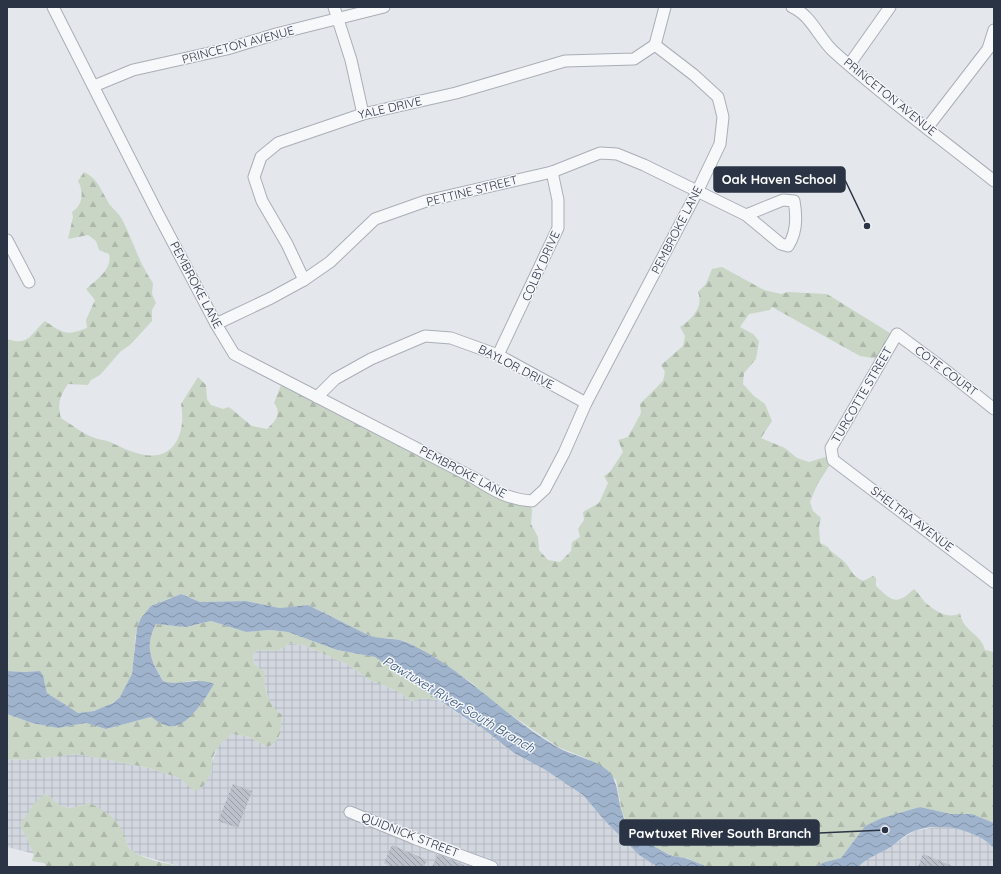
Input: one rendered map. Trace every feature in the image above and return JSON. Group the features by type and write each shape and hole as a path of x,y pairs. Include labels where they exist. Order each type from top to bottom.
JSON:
{"street":[{"name":"PEMBROKE LANE","path":"53,7 157,212 216,324 234,354 474,478 500,494 517,500 532,501 545,489 564,453 586,403 697,192 720,144 723,117 718,97 694,75 655,45"},
{"path":"334,7 364,114"},
{"name":"PRINCETON AVENUE","path":"94,86 133,70 186,59 276,34 338,20 384,7"},
{"path":"655,45 665,7"},
{"name":"PRINCETON AVENUE","path":"792,7 797,9 812,24 832,49 849,64 994,181"},
{"path":"849,64 890,7"},
{"path":"927,128 991,51 994,30"},
{"name":"YALE DRIVE","path":"304,280 287,244 262,200 254,177 261,157 278,143 364,114 456,93 565,61 634,59 655,45"},
{"name":"PETTINE STREET","path":"216,324 271,298 304,280 330,262 375,219 426,201 552,172 600,153 617,154 674,179 697,192 746,215 781,244 788,246 794,236 796,212 794,202 783,200 746,215"},
{"name":"COLBY DRIVE","path":"498,355 558,228 558,200 552,172"},
{"path":"7,240 29,282"},
{"name":"COTE COURT","path":"896,334 944,369 994,409"},
{"name":"TURCOTTE STREET","path":"833,456 831,448 896,334"},
{"name":"BAYLOR DRIVE","path":"317,396 335,379 371,359 425,336 451,338 498,355 586,403"},
{"name":"SHELTRA AVENUE","path":"833,456 833,460 994,582"},
{"name":"QUIDNICK STREET","path":"350,812 416,839 492,867"}],"shaded area":[{"path":"290,643 306,646 347,664 368,679 399,692 411,701 423,698 438,700 478,727 480,725 514,753 544,769 583,795 605,821 639,855 658,867 182,867 136,854 128,847 125,837 88,803 75,808 61,807 45,793 20,825 35,854 7,847 7,759 27,760 78,754 149,768 179,778 195,790 211,765 218,746 232,734 249,737 268,747 280,736 279,731 282,715 275,710 269,700 263,681 254,664 253,654 257,650 278,651"},
{"path":"941,826 969,831 993,846 994,867 858,867 865,860 890,847 914,831"}],"green space":[{"path":"84,172 95,180 108,203 122,219 140,260 153,283 152,294 156,303 152,310 152,321 130,345 121,351 100,375 91,380 88,385 68,384 63,392 59,404 61,418 82,432 97,439 110,442 136,453 156,455 165,453 172,448 177,441 182,423 181,404 198,377 206,385 207,399 211,405 223,409 229,407 252,426 267,429 273,423 278,414 278,410 274,403 283,380 529,501 532,510 531,524 538,537 539,550 548,560 560,562 571,551 572,542 580,537 578,529 584,520 583,512 599,503 608,483 604,476 610,472 623,452 618,440 628,437 641,413 640,404 663,381 665,372 661,365 683,346 685,336 680,327 696,312 699,303 698,292 706,284 712,269 722,267 764,290 781,294 788,292 827,294 890,333 878,359 860,356 772,307 770,310 749,314 740,327 753,334 759,341 756,359 744,373 743,384 754,396 765,404 772,421 761,438 785,448 797,458 809,462 832,455 833,460 817,485 810,502 813,511 821,518 819,527 820,543 828,547 845,562 853,574 859,579 863,581 873,576 876,578 876,586 894,600 903,598 914,589 925,602 938,612 951,616 960,613 968,629 980,640 985,650 994,652 994,823 972,814 951,814 920,807 865,826 841,858 825,862 815,867 707,867 687,858 674,856 661,851 628,826 622,812 616,780 588,759 558,747 495,704 472,683 435,658 405,641 376,638 368,635 308,605 280,608 246,601 200,602 181,594 158,603 144,614 138,625 135,639 132,673 130,681 122,695 103,708 87,712 78,713 47,693 43,675 40,671 7,671 7,339 14,341 25,340 29,338 45,321 61,331 69,333 87,328 86,320 95,300 86,289 103,274 110,259 109,254 99,250 96,241 88,235 68,239 73,217 72,212 78,206 82,194 78,181"},
{"path":"211,621 246,632 270,630 288,632 337,650 375,657 438,700 423,698 411,701 399,692 368,679 347,664 306,646 290,643 278,651 257,650 253,654 254,664 265,672 264,678 266,690 270,702 282,715 279,737 268,747 249,737 232,734 216,750 212,760 212,773 200,790 195,791 179,778 149,768 78,754 27,760 7,759 7,714 32,723 58,728 86,723 106,729 151,717 168,726 197,680 172,684 163,681 150,653 150,640 152,632 156,624 186,627"},
{"path":"45,793 60,805 65,807 69,808 81,806 88,803 100,808 111,816 119,825 128,847 135,853 154,861 182,867 47,867 44,863 32,861 34,853 20,825 33,805"}],"water":[{"path":"181,594 200,602 246,601 280,608 308,605 368,635 377,638 401,640 406,642 427,653 465,678 537,735 569,753 589,760 607,770 611,774 616,784 620,806 625,821 636,834 668,854 686,858 707,867 656,866 639,855 605,821 583,795 544,769 514,753 480,726 479,727 375,657 337,650 288,632 270,630 246,632 211,621 186,627 156,624 150,640 150,654 163,681 176,683 201,681 214,684 206,697 189,718 175,726 161,724 151,717 106,729 86,723 58,728 32,723 7,714 7,671 40,671 43,675 47,693 78,713 94,711 113,703 120,697 132,674 137,628 141,618 151,606"},
{"path":"920,807 951,814 972,814 994,823 994,848 977,836 957,829 946,827 924,828 904,836 889,848 858,867 815,867 825,862 841,858 865,826 882,818"}],"building":[{"path":"233,784 252,791 238,828 218,821"},
{"path":"392,845 427,860 424,867 392,867 384,863"},
{"path":"438,854 468,867 432,867"},
{"path":"923,854 955,867 918,867"}],"place":[{"name":"Oak Haven School","path":"867,226"},
{"name":"Pawtuxet River South Branch","path":"885,830"}]}
